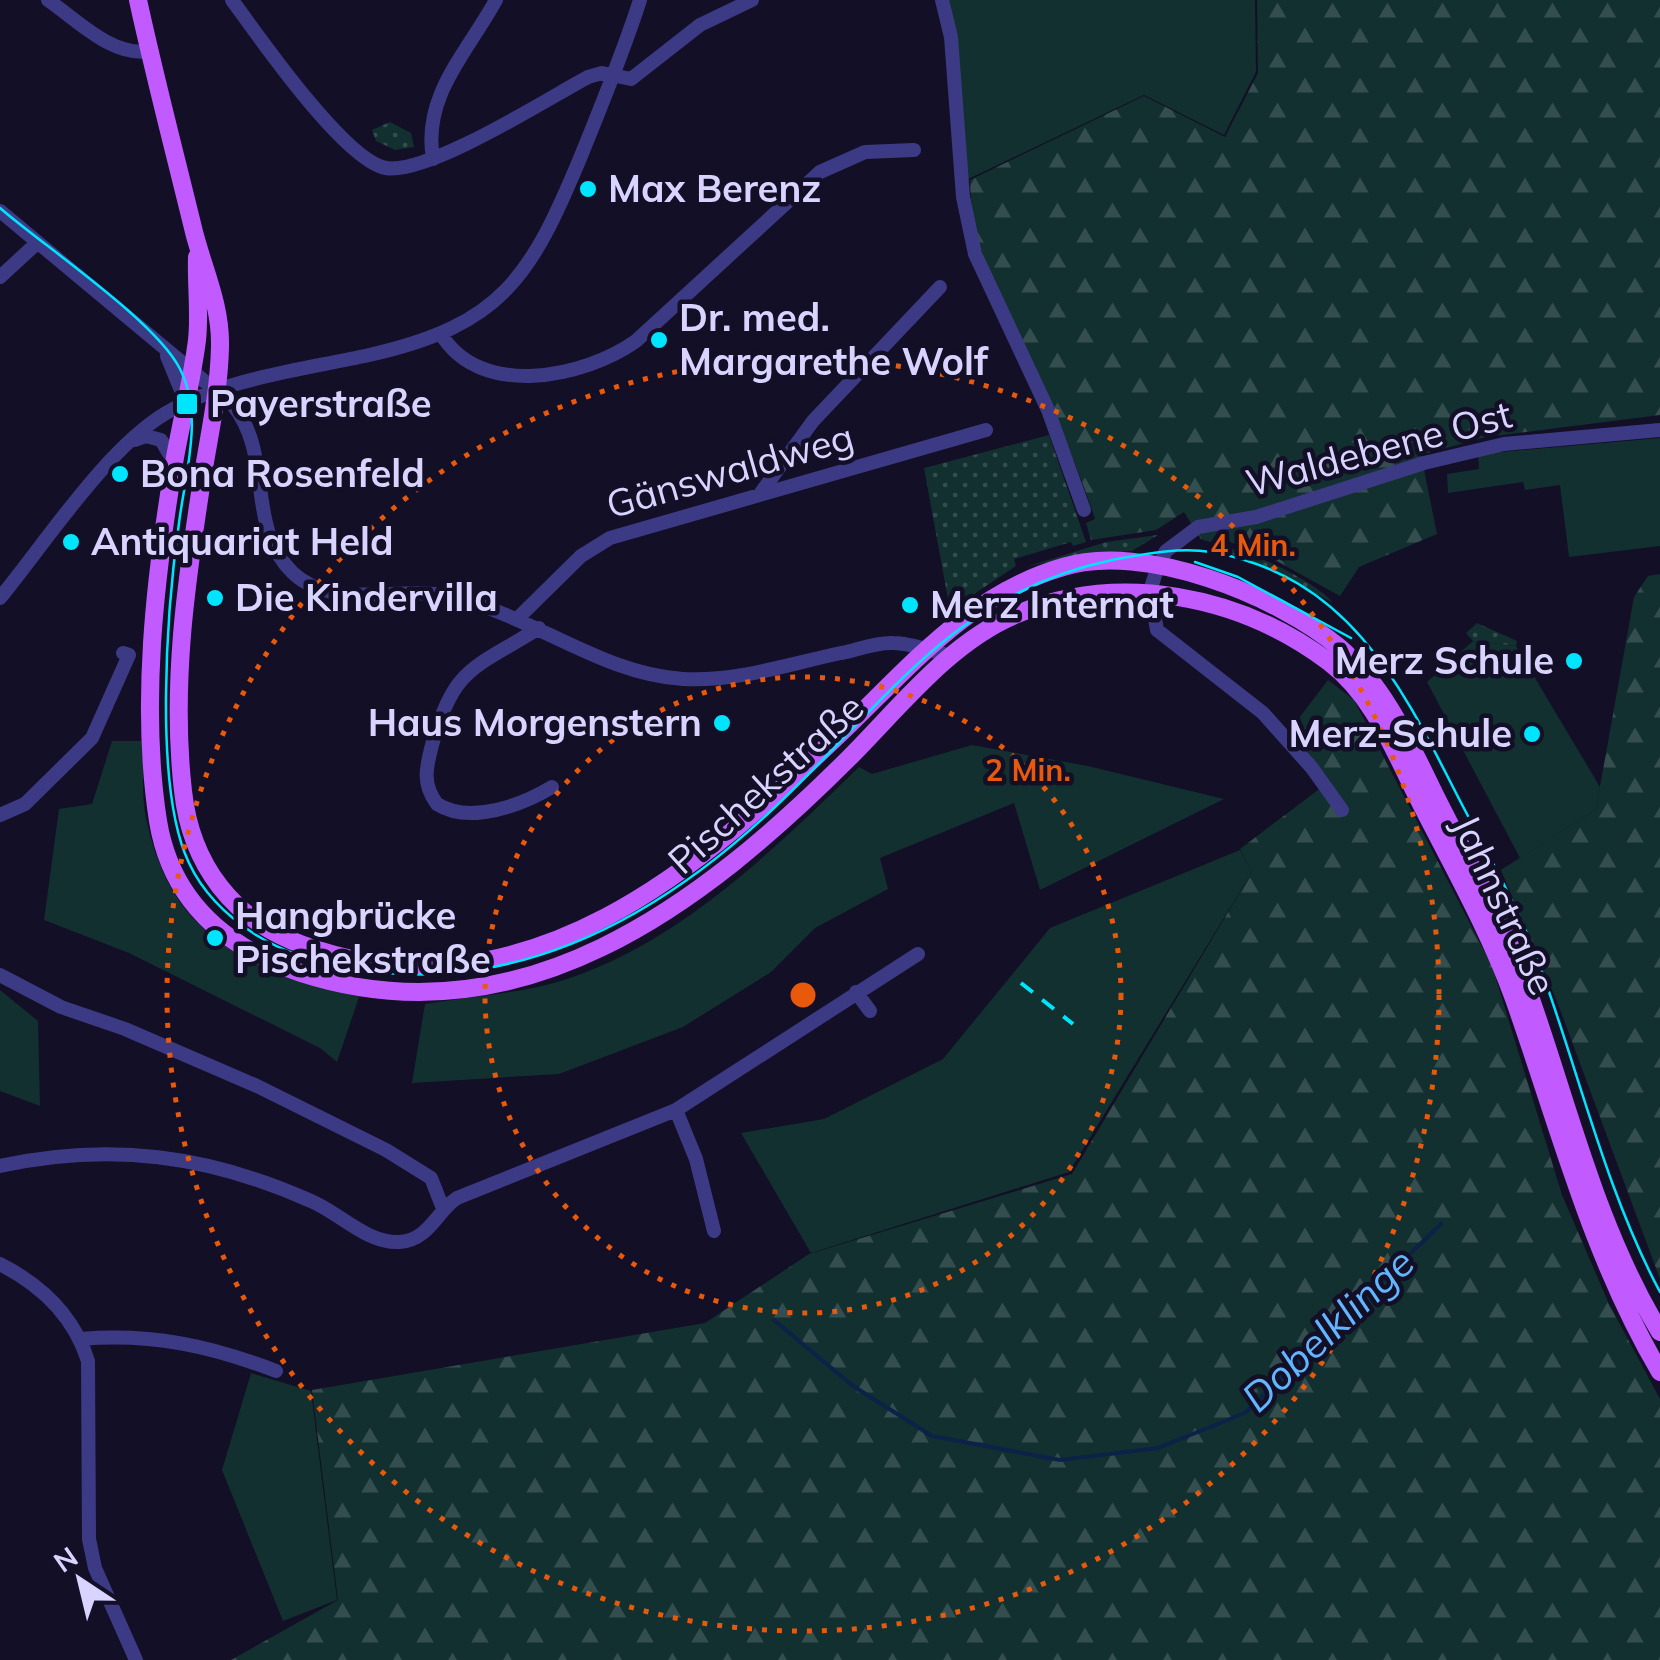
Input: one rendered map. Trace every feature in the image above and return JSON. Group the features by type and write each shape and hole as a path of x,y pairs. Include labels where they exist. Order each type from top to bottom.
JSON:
{"main road":[{"path":"138,0 196,242"},
{"name":"Pischekstraße","path":"196,242 198,322 160,562 153,669 156,802 166,856 187,898 229,940 255,956 320,978 396,990 460,989 532,974 608,946 683,902 749,852 952,656 1004,620 1048,603 1112,589 1150,591"},
{"name":"Pischekstraße","path":"196,242 217,309 223,396 208,444 181,636 180,733 186,818 211,877 242,912 282,936 321,951 396,965 465,962 534,948 621,912 670,881 738,827 925,650 982,604 1044,573 1096,560 1158,566"},
{"name":"Jahnstraße","path":"1158,566 1238,591 1293,616 1332,641 1376,686 1510,944 1616,1249 1660,1332"},
{"name":"Jahnstraße","path":"1150,591 1234,614 1302,646 1330,663 1370,706 1496,954 1600,1255 1660,1372"}],"street":[{"path":"48,0 116,47 130,53 149,51"},
{"path":"232,0 352,149 386,168 409,168 433,159 588,77 602,73 625,81 637,76 700,25 752,0"},
{"path":"433,159 429,125 435,102 496,0"},
{"path":"223,396 258,380 441,334 491,305 522,274 550,230 614,77 640,0"},
{"path":"942,0 951,37 963,197 976,254 1048,410 1084,510"},
{"path":"441,334 459,356 496,371 542,375 588,367 636,341 798,190 829,166 865,152 914,150"},
{"path":"0,211 242,416"},
{"path":"0,277 37,243"},
{"path":"760,495 813,422 940,286"},
{"path":"154,340 177,374 186,403"},
{"path":"0,598 119,452 144,428 186,403 223,396 258,380"},
{"path":"244,389 238,402 256,448 263,521 274,552 296,576 328,593 364,595 411,590 478,602 625,665 682,679 741,675 886,644 952,656"},
{"name":"Gänswaldweg","path":"518,618 596,545 626,532 986,430"},
{"name":"Waldebene Ost","path":"1150,591 1166,551 1198,527 1271,512 1424,463 1504,444 1660,430"},
{"path":"119,452 139,438 153,436 169,447 174,462"},
{"path":"1150,591 1156,630 1263,713 1312,768 1342,810"},
{"path":"539,628 454,686 435,734 426,785 442,808 463,813 522,804 552,787"},
{"path":"0,816 25,804 92,738 130,655 123,652"},
{"path":"1,1163 91,1152 186,1158 311,1200 388,1242 414,1239 426,1232 442,1206 528,1166 676,1110 918,954"},
{"path":"0,975 61,1007 125,1028 257,1086 386,1150 431,1178 442,1206"},
{"path":"856,992 870,1011"},
{"path":"676,1110 696,1159 714,1231"},
{"path":"0,1264 34,1281 82,1339 88,1361 89,1540 96,1568 136,1660"},
{"path":"82,1339 141,1336 211,1346 276,1371"}],"green space":[{"path":"947,0 1255,0 1256,72 1224,135 1144,95 964,181"},
{"path":"1257,0 1660,0 1660,415 1486,437 1421,455 1437,534 1359,567 1340,596 1273,559 1230,542 1227,537 1210,542 1201,539 1184,512 1156,530 1091,540 1086,523 1095,519 1088,497 987,267 971,203 970,180 1144,96 1225,137 1258,73"},
{"path":"390,122 411,133 414,147 395,150 376,141 372,130"},
{"path":"1049,435 1086,542 1073,546 1071,542 1014,559 1016,566 950,610 924,468"},
{"path":"1660,438 1660,546 1569,557 1560,485 1525,490 1523,482 1448,493 1447,474 1479,469 1478,454"},
{"path":"1158,535 1132,551 1083,554 1026,567 1106,542"},
{"path":"1224,547 1283,569 1333,603 1275,571 1223,551"},
{"path":"1660,574 1660,1279 1558,1004 1501,870 1596,809 1634,597 1648,576"},
{"path":"1477,623 1517,641 1516,646 1473,641 1466,633"},
{"path":"1473,641 1516,646 1600,787 1596,809 1520,858 1427,682"},
{"path":"1328,680 1354,700 1492,966 1562,1195 1609,1304 1660,1399 1660,1660 231,1660 338,1600 312,1390 705,1323 809,1254 1072,1174 1252,872 1240,849 1330,781 1290,730"},
{"path":"112,741 143,741 144,809 158,860 175,894 196,921 250,959 359,997 337,1062 320,1048 129,953 44,920 59,809 92,804"},
{"path":"972,745 1088,766 1224,799 1040,890 1014,803 880,858 888,889 815,928 771,972 683,1027 559,1074 412,1083 425,1004 538,987 598,967 680,922 719,894 859,767 872,774"},
{"path":"1240,850 1252,872 1069,1172 811,1253 741,1133 824,1119 943,1059 1050,928"},
{"path":"0,990 38,1021 40,1106 0,1091"},
{"path":"251,1373 311,1391 337,1600 283,1621 222,1470"}],"waterway":[{"name":"Dobelklinge","path":"774,1320 853,1386 932,1436 1060,1460 1158,1448 1245,1413 1441,1224"}],"tram line":[{"path":"0,208 148,329 180,369 187,387 191,445 167,648 171,790 178,830 195,874 217,904 256,935 320,962 366,971 413,974 483,969 575,942 660,898 738,840 925,657 1008,598 1056,576 1112,560 1174,551 1211,552 1258,565 1299,584 1333,609 1389,673 1528,936 1607,1169 1660,1292"},
{"path":"1195,562 1238,577 1351,638"}],"railway":[{"path":"1021,983 1073,1024"}],"place":[{"name":"Max Berenz","path":"588,189"},
{"name":"Dr. med. Margarethe Wolf","path":"659,340"},
{"name":"Payerstraße","path":"187,404"},
{"name":"Bona Rosenfeld","path":"120,474"},
{"name":"Antiquariat Held","path":"71,542"},
{"name":"Die Kindervilla","path":"215,598"},
{"name":"Merz Internat","path":"910,605"},
{"name":"Merz Schule","path":"1574,661"},
{"name":"Haus Morgenstern","path":"722,723"},
{"name":"Merz-Schule","path":"1532,734"},
{"name":"Hangbrücke Pischekstraße","path":"215,938"}]}
